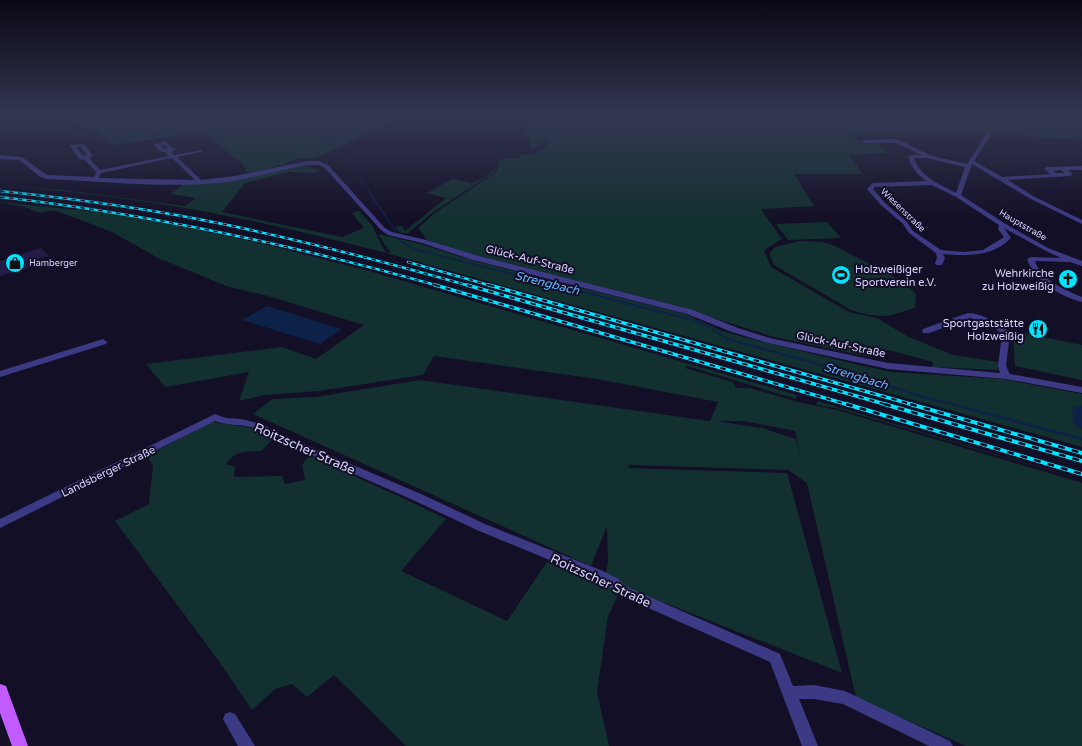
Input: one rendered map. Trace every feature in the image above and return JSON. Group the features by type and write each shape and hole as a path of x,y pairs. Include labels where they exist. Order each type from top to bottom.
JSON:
{"main road":[{"path":"0,691 20,746"}],"street":[{"path":"86,151 90,156 86,158 99,172"},
{"path":"167,151 198,180 197,182"},
{"path":"94,179 99,172 200,151"},
{"path":"917,151 930,157 977,164 1031,197 1082,222"},
{"path":"958,196 969,164 978,151"},
{"name":"Glück-Auf-Straße","path":"0,157 20,158 41,175 46,176 197,182 235,178 307,163 319,163 326,166 383,229 390,234 402,236 476,258 690,312 735,330 768,340 901,368 1006,376 1082,390"},
{"name":"Hauptstraße","path":"930,157 911,157 916,170 933,183 958,196 1002,224 1046,249 1079,262"},
{"path":"1000,178 1070,174 1061,168"},
{"path":"1056,175 1047,169 1082,168"},
{"name":"Wiesenstraße","path":"933,183 873,185 870,189 883,204 905,223 911,232 938,252"},
{"path":"938,252 964,254 985,252 1008,238 1001,229 1002,224"},
{"path":"938,252 941,258 939,263"},
{"path":"1079,262 1030,259 1038,274 1069,295 1082,300"},
{"path":"926,331 972,314 999,327 1006,333 1002,366 1006,376"},
{"path":"0,374 103,342"},
{"name":"Landsberger Straße","path":"0,524 215,417"},
{"name":"Roitzscher Straße","path":"215,417 259,426 281,438 417,497 481,527 598,575 613,582 623,590 775,658 810,746"},
{"path":"789,693 814,692 845,698 945,746"},
{"path":"230,719 247,746"}],"green space":[{"path":"226,151 331,151 315,159 300,158 282,165 248,173 242,164"},
{"path":"539,151 886,151 888,153 849,155 863,174 794,174 814,206 761,209 782,239 764,250 771,267 849,312 877,318 907,336 953,355 998,362 998,370 932,367 933,362 889,350 870,357 774,337 682,308 460,251 427,240 418,228 435,213 496,172 499,160 509,158 516,159 523,155 533,155"},
{"path":"303,166 320,170 315,173 289,172 245,183 222,212 342,237 364,228 352,213 359,211 372,225 386,253 271,225 175,206 88,194 0,185 63,190 185,206 196,198 171,194 185,183 284,170"},
{"path":"495,168 495,171 491,174 432,213 408,233 400,233 395,227 402,226 405,231 446,198 427,193 452,179 472,183 488,175"},
{"path":"0,202 107,213 176,225 276,247 369,271 797,395 796,399 687,366 685,368 733,382 736,388 750,388 802,403 837,410 1082,483 1082,746 966,746 856,698 807,483 788,470 629,465 628,468 787,473 842,673 665,603 618,595 608,616 597,692 609,746 406,746 334,675 307,697 292,684 275,689 252,710 218,660 115,521 149,504 153,466 147,456 212,422 253,428 274,438 261,451 246,452 233,456 226,464 235,467 234,477 282,476 285,484 305,480 302,465 309,455 446,519 401,571 507,621 547,562 604,585 608,562 607,526 591,566 253,414 272,399 316,397 420,380 710,421 718,402 597,379 434,356 423,375 319,391 264,395 239,401 249,372 165,387 146,364 282,347 316,359 364,325 268,296 229,287 158,258 112,232 54,210 39,213 28,208","holes":["716,421 744,421 795,431 802,461 796,439 762,428"]},
{"path":"827,222 841,238 788,240 776,224"},
{"path":"378,234 417,243 475,261 685,314 720,330 743,337 855,364 892,372 1002,379 1082,394 1082,447 386,253 391,252"},
{"path":"800,241 823,242 835,246 900,280 916,294 915,308 888,316 868,315 851,310 774,265 769,254 775,247"},
{"path":"1013,331 1082,345 1082,380 1015,366"},
{"path":"818,401 1082,480 836,408 816,405"}],"water":[{"path":"267,306 341,329 320,344 242,320"},
{"path":"1082,405 1082,429 1074,423 1072,414 1073,407"}],"building":[{"name":"Hamberger","path":"41,248 49,256 29,262 32,267 0,276 0,261"},
{"name":"Wehrkirche zu Holzweißig","path":"1060,273 1067,275 1079,283 1066,284 1058,278"}],"waterway":[{"name":"Strengbach","path":"342,151 369,191"},
{"name":"Strengbach","path":"368,190 395,230 399,240 414,249 559,286"},
{"name":"Strengbach","path":"555,285 693,320 708,326 727,339 851,373 919,396 951,404"},
{"name":"Strengbach","path":"951,404 955,405"},
{"name":"Strengbach","path":"951,404 1082,439"}],"railway":[{"path":"2,191 0,191 102,203 203,220 338,250 470,286"},
{"path":"0,197 111,212 221,232 330,257 439,286"},
{"path":"408,262 492,286"},
{"path":"435,285 849,405"},
{"path":"467,285 888,405"},
{"path":"489,285 914,405"},
{"path":"846,404 1082,474"},
{"path":"884,404 1082,461"},
{"path":"910,404 1082,453"}],"place":[{"name":"Hamberger","path":"15,263"},
{"name":"Holzweißiger Sportverein e.V.","path":"841,275"},
{"name":"Wehrkirche zu Holzweißig","path":"1068,279"},
{"name":"Sportgaststätte Holzweißig","path":"1038,329"}]}
